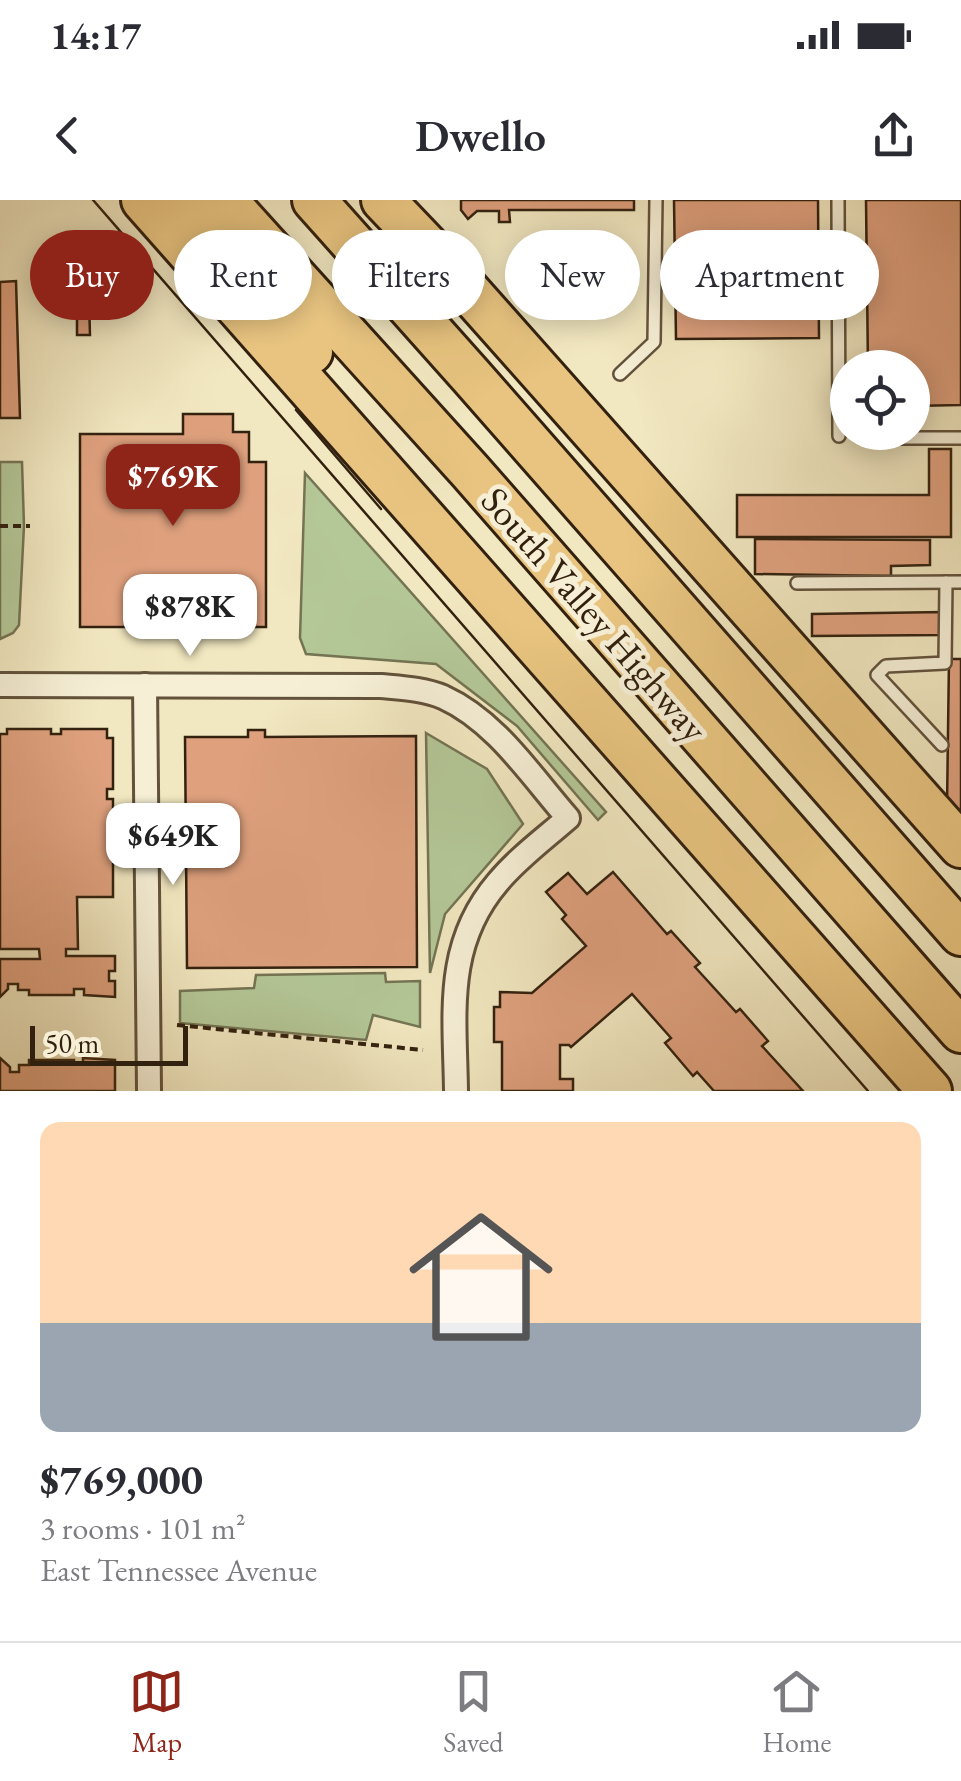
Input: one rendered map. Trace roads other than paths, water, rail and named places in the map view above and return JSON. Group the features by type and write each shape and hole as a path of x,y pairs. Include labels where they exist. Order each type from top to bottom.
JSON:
{"highway":[{"path":"143,200 930,1091"},
{"path":"189,200 254,277 551,663"},
{"name":"South Valley Highway","path":"225,200 470,471 961,1031"},
{"name":"South Valley Highway","path":"314,200 961,934"},
{"path":"383,200 961,846"}],"street":[{"path":"0,686 416,689 440,696 472,714 498,737 568,818 500,879 465,935 456,973 456,1091"},
{"path":"145,686 148,1091"}],"lane":[{"path":"620,374 654,342 656,200"},
{"path":"838,200 839,350"},
{"path":"930,438 961,438"},
{"path":"942,745 877,675 886,666 945,663 946,582"},
{"path":"797,583 961,582"}],"tram line":[{"path":"93,200 868,1091"},
{"path":"296,410 381,509"}]}
